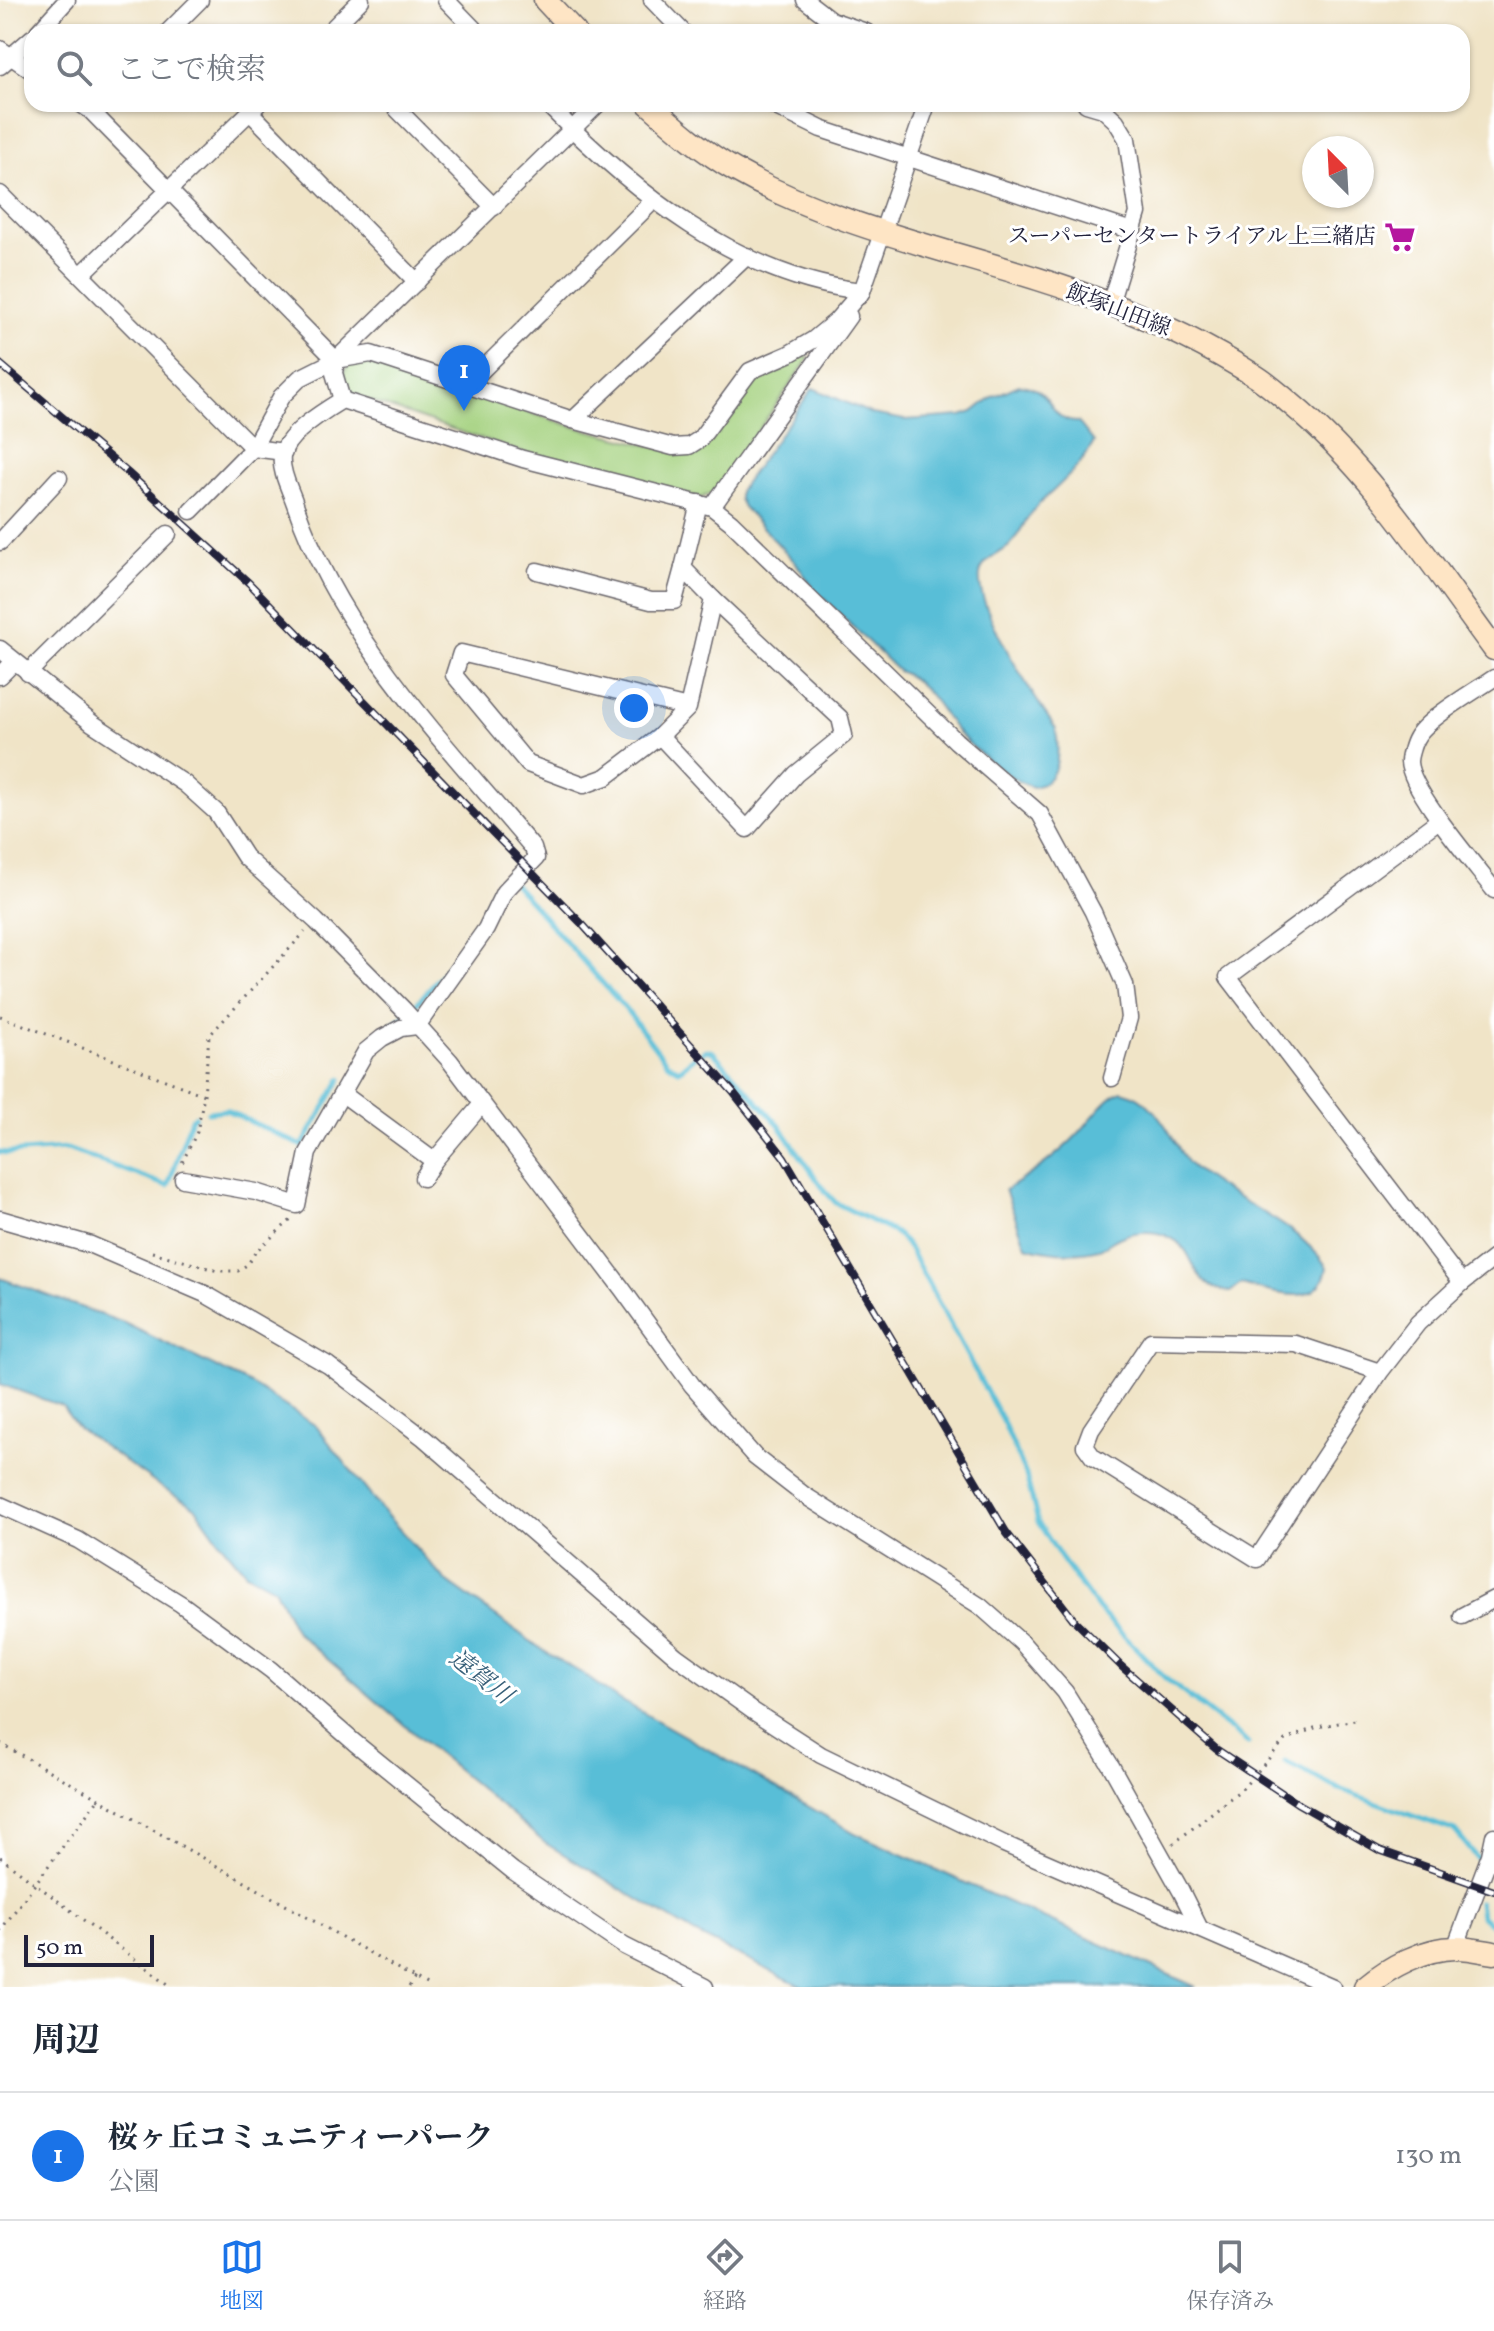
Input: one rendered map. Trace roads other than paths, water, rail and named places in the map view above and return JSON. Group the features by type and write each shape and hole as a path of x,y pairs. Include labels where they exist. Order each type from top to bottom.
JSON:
{"main road":[{"path":"545,0 568,24"},
{"name":"飯塚山田線","path":"658,112 694,144 735,170 790,198 884,232 1110,304 1196,342 1259,378 1320,428 1372,486 1494,649"},
{"path":"1365,1987 1384,1971 1421,1955 1455,1948 1494,1953"}],"street":[{"path":"45,24 67,0"},
{"path":"176,24 200,0"},
{"path":"337,24 361,0"},
{"path":"446,0 469,24"},
{"path":"652,0 673,24"},
{"path":"805,0 831,20 843,24"},
{"path":"24,43 4,57 24,67"},
{"path":"95,112 168,191 336,360"},
{"path":"82,274 250,112"},
{"path":"258,112 417,282"},
{"path":"400,112 494,207"},
{"path":"555,112 653,201 698,230 747,256 795,276 833,288 862,291"},
{"path":"342,400 334,373 336,360 590,112"},
{"path":"786,112 821,129 1132,231"},
{"path":"537,571 651,601 674,601 706,505 844,324 862,291 924,112"},
{"path":"1106,112 1127,139 1138,213 1110,304"},
{"path":"0,194 253,448 284,452"},
{"path":"467,385 653,201"},
{"path":"573,420 747,256"},
{"path":"191,511 253,448 281,397 300,378 336,360 371,354 573,420 673,447 689,446 700,439 750,371 813,340 836,321 862,291"},
{"path":"342,400 523,459 706,505 956,741 1040,814 1093,912 1125,985 1129,1018 1112,1078"},
{"path":"183,1179 256,1192 297,1205 308,1153 366,1051 401,1028 410,1018 486,929 512,884 536,858 533,848 406,700 358,630 304,531 283,469 284,452 308,422 342,400"},
{"path":"0,542 59,478"},
{"path":"28,673 168,534"},
{"path":"660,736 747,829 796,774 844,735 840,718 683,568"},
{"path":"688,708 461,653 454,675 528,764 584,785 606,777 660,736 688,708 713,599"},
{"path":"0,649 92,723 185,784 216,812 245,857 316,921 410,1018 450,1061 692,1385 755,1457 804,1495 980,1606 1023,1644 1065,1692 1161,1854 1200,1929"},
{"path":"0,676 14,662"},
{"path":"1494,678 1439,715 1416,736 1409,761 1414,777 1439,820 1494,890"},
{"path":"1439,820 1228,977 1462,1283"},
{"path":"343,1094 434,1161"},
{"path":"423,1178 482,1104"},
{"path":"0,1219 91,1245 205,1294 328,1365 424,1438 676,1656 821,1755 1004,1844 1333,1987"},
{"path":"1380,1372 1296,1344 1151,1341 1091,1430 1085,1446 1093,1457 1257,1559 1380,1372 1418,1323 1494,1258"},
{"path":"0,1505 78,1540 181,1604 271,1670 355,1743 513,1871 624,1946 705,1987"},
{"path":"1462,1616 1494,1599"},
{"path":"1455,1948 1494,1836"}],"water":[{"path":"1019,385 1040,392 1061,417 1078,422 1094,442 1076,468 1033,510 1013,542 986,562 981,570 980,584 995,626 1021,675 1056,729 1058,747 1053,772 1049,779 1033,787 1003,771 961,735 924,688 898,671 815,590 795,562 739,499 739,491 813,388 872,414 905,420 961,416"},
{"path":"1122,1091 1140,1099 1155,1112 1190,1165 1281,1223 1314,1250 1327,1267 1323,1281 1315,1290 1293,1295 1241,1284 1230,1292 1216,1288 1199,1276 1179,1243 1158,1233 1132,1233 1099,1249 1072,1253 1026,1246 1005,1190 1060,1151 1103,1104"},
{"name":"遠賀川","path":"0,1278 124,1323 251,1384 316,1426 382,1510 445,1580 610,1694 857,1834 1196,1987 803,1987 696,1934 545,1843 423,1741 296,1632 274,1588 246,1573 195,1507 158,1485 78,1428 62,1406 0,1384"}],"waterway":[{"path":"471,938 493,890 501,880 510,879 624,1007 667,1063 679,1070 694,1058"},
{"path":"394,1024 414,1007 465,946"},
{"path":"703,1052 713,1052 779,1125 836,1203 897,1234 909,1248 1004,1424 1026,1475 1038,1522 1061,1558 1098,1609 1165,1678 1248,1743"},
{"path":"208,1112 226,1110 302,1146 341,1079"},
{"path":"0,1152 67,1149 168,1186 191,1119 195,1116"},
{"path":"1285,1762 1339,1789 1455,1831 1481,1863"},
{"path":"1479,1902 1481,1916 1494,1927"}],"railway":[{"path":"0,364 128,473 249,583 582,924 733,1092 784,1157 1006,1532 1074,1620 1121,1666 1216,1749 1297,1803 1379,1850 1494,1891"}],"place":[{"name":"スーパーセンタートライアル上三緒店","path":"1400,237"},
{"name":"桜ヶ丘コミュニティーパーク","path":"464,411"}]}
